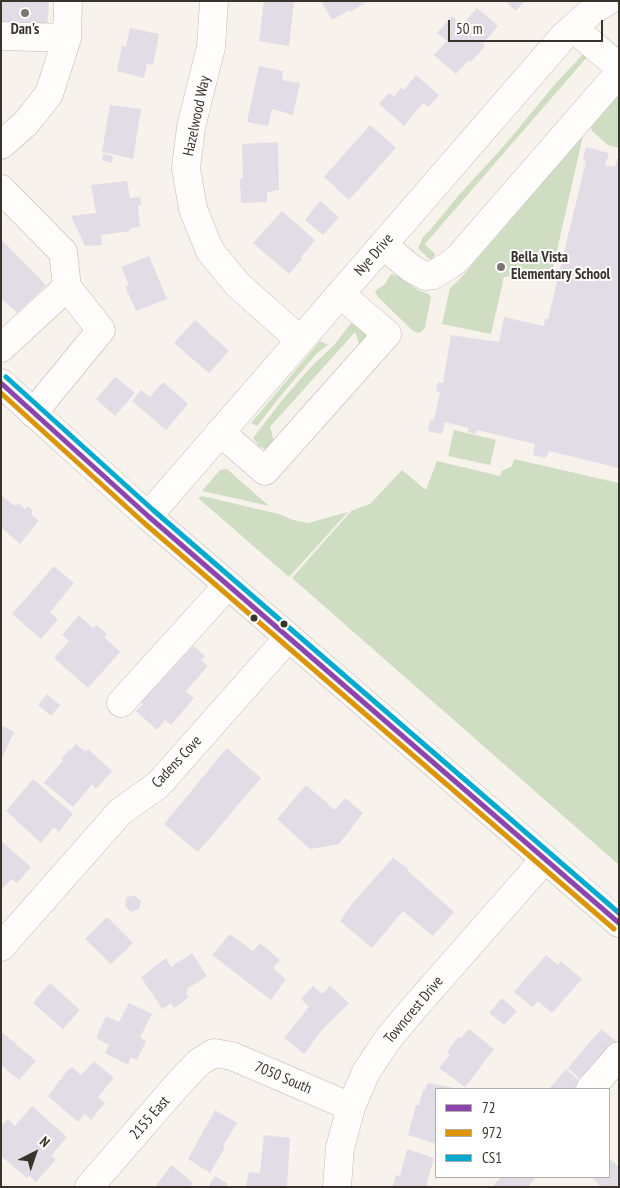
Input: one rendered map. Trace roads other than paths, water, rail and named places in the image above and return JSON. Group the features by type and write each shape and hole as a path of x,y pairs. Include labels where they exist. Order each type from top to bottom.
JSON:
{"street":[{"path":"1,145 26,123 49,94 67,38 68,1"},
{"name":"Hazelwood Way","path":"214,1 211,47 191,127 186,168 193,209 210,250 238,286 300,340"},
{"name":"Nye Drive","path":"148,516 573,28 592,11 608,1"},
{"path":"573,28 619,67"},
{"path":"1,36 67,38"},
{"path":"383,245 412,269 425,276 433,275 450,264 460,256 619,73"},
{"path":"1,189 63,252 67,287 101,330 33,413"},
{"path":"1,348 67,287"},
{"path":"220,432 265,472 388,334 340,294"},
{"path":"1,383 228,586 619,923"},
{"path":"121,703 228,586"},
{"name":"Cadens Cove","path":"1,948 120,812 158,785 288,638"},
{"name":"Towncrest Drive","path":"337,1187 340,1148 351,1107 366,1072 388,1039 544,860"},
{"name":"7050 South","path":"214,1053 232,1056 351,1107"},
{"name":"2155 East","path":"90,1187 180,1082 199,1062 214,1053"},
{"path":"591,1088 619,1056"}],"place":[{"name":"Dan's","path":"25,13"},
{"name":"Bella Vista Elementary School","path":"501,267"}]}
